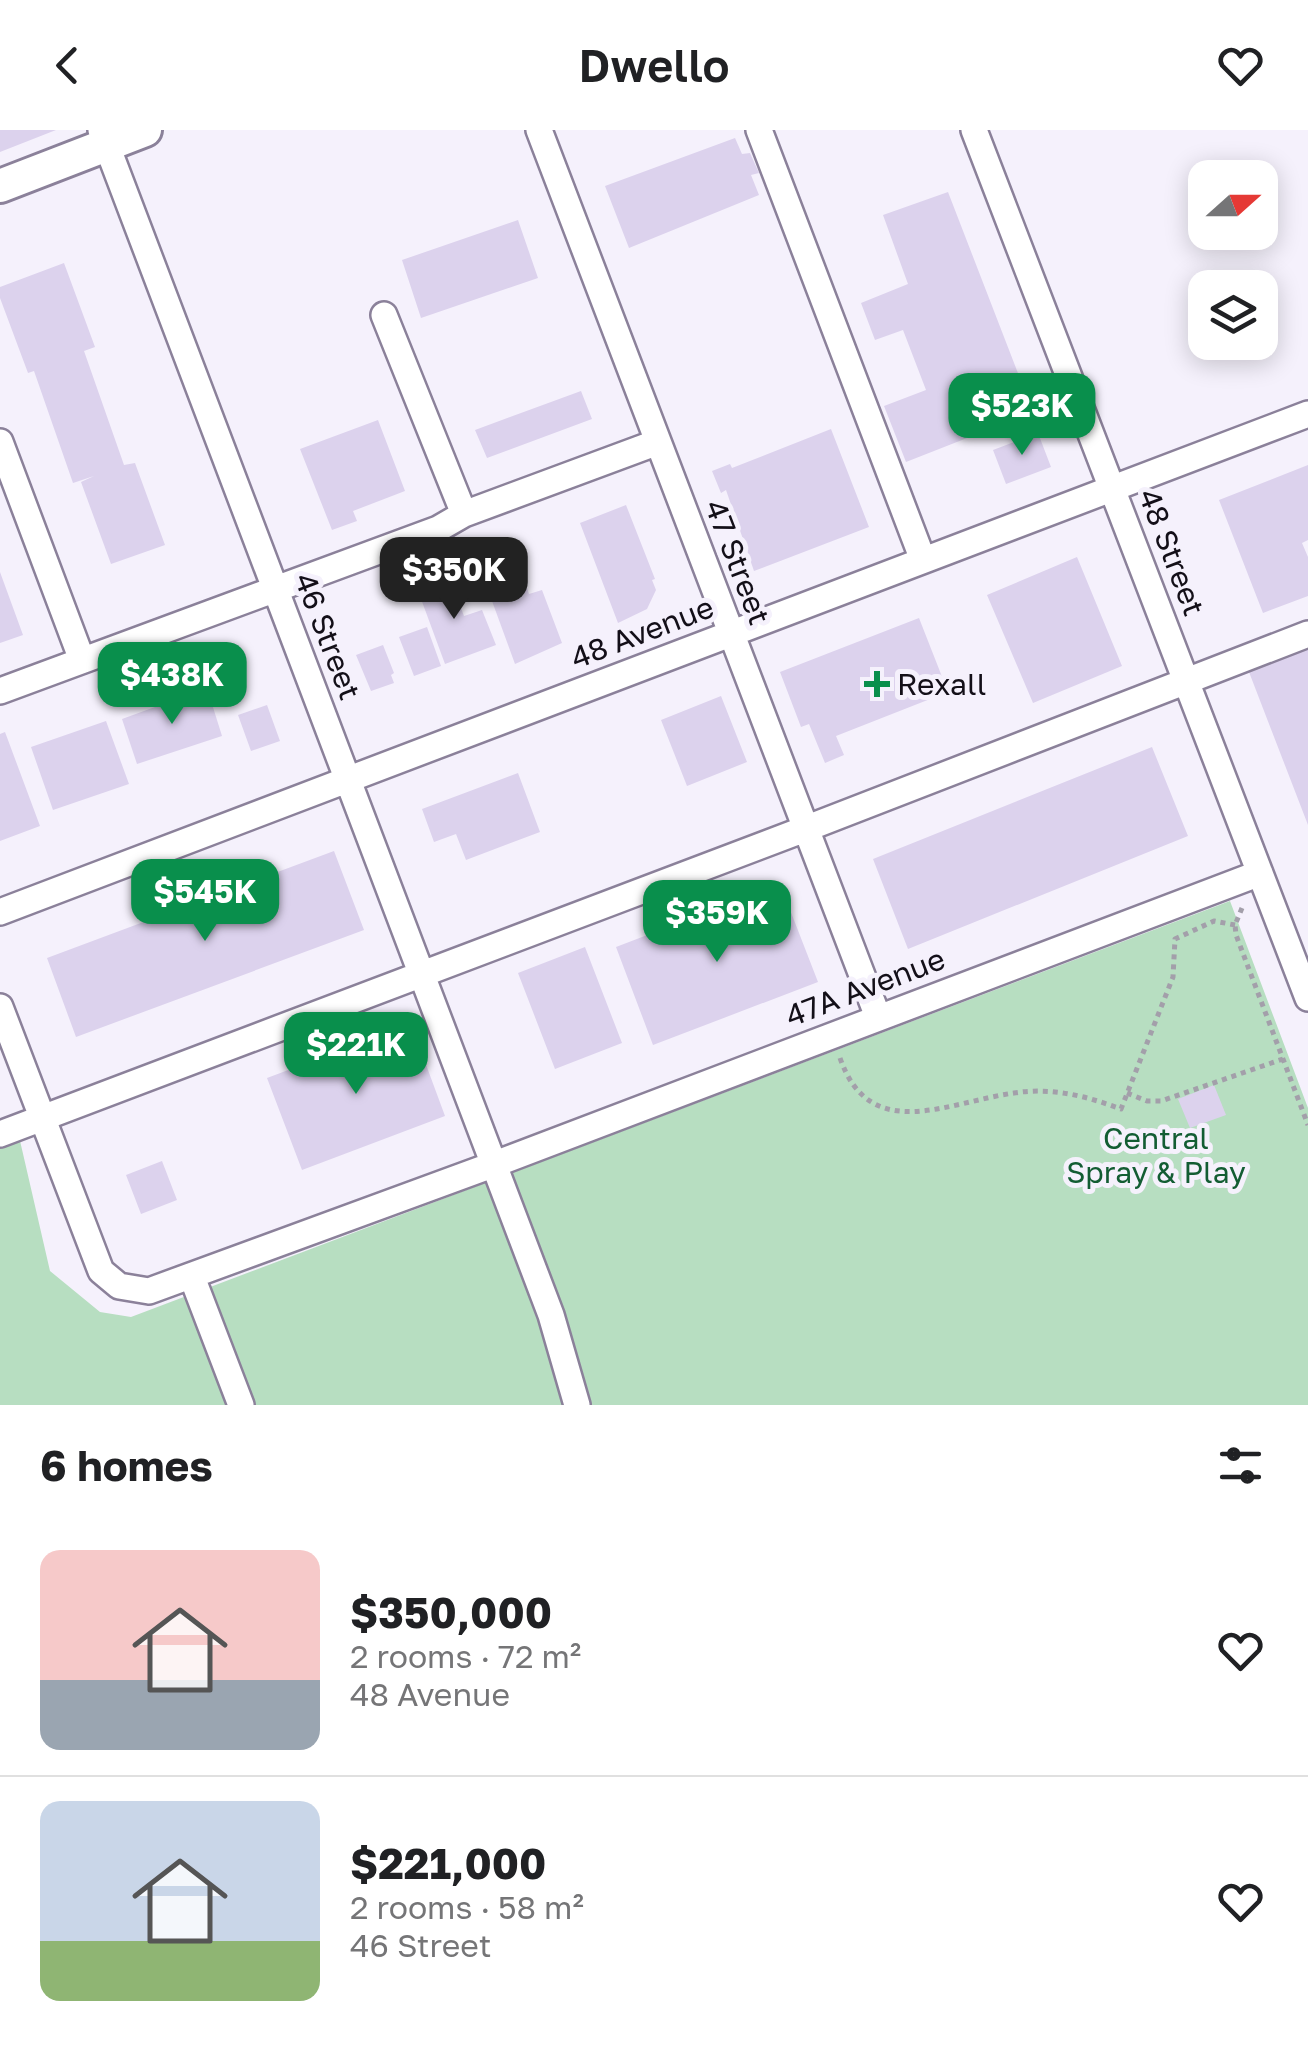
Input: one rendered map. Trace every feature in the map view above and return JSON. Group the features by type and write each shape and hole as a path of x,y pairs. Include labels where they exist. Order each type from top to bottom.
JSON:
{"main road":[{"path":"0,186 103,137 145,130"}],"street":[{"name":"47 Street","path":"540,130 878,1016"},
{"path":"759,130 924,560"},
{"name":"48 Street","path":"974,130 1308,998"},
{"name":"46 Street","path":"103,137 494,1164"},
{"path":"384,314 464,514"},
{"name":"48 Avenue","path":"0,912 1308,414"},
{"path":"0,442 82,660"},
{"path":"0,691 438,529 464,514 658,442"},
{"path":"0,1134 1308,634"},
{"name":"47A Avenue","path":"42,1118 96,1261 108,1280 130,1290 149,1291 1260,873"},
{"path":"0,1007 42,1118"},
{"path":"494,1164 551,1315 577,1405"},
{"path":"192,1277 241,1405"}],"path":[{"path":"1239,914 1235,925 1308,1125"},
{"path":"840,1058 854,1088 868,1102 886,1110 944,1108 1016,1092 1082,1094 1121,1109 1173,977 1175,939 1214,921 1235,925"},
{"path":"1127,1093 1147,1102 1161,1101 1283,1060"}],"green space":[{"name":"Central Spray & Play","path":"1230,901 1308,1108 1308,1405 0,1405 0,1124 15,1119 50,1271 100,1312 131,1317"}],"building":[{"path":"0,130 56,130 0,152"},
{"path":"735,138 742,154 750,153 759,173 751,175 759,195 629,248 605,186"},
{"path":"948,192 1033,412 906,462 884,406 926,390 903,330 875,340 861,303 908,284 883,215"},
{"path":"518,220 538,278 421,318 402,260"},
{"path":"64,263 95,347 84,351 124,465 135,463 165,545 111,564 81,482 94,476 73,483 34,371 28,373 0,298 0,287"},
{"path":"581,391 592,419 487,458 475,430"},
{"path":"378,420 405,491 353,511 357,521 332,530 300,449"},
{"path":"831,429 869,527 754,571 726,490 721,493 712,471 730,464 732,468"},
{"path":"1038,433 1051,467 1006,484 993,450"},
{"path":"1308,465 1308,540 1302,543 1308,557 1308,596 1263,613 1219,500"},
{"path":"626,505 656,590 647,609 618,623 580,523"},
{"path":"1077,557 1122,666 1033,703 987,595"},
{"path":"0,572 23,635 0,643"},
{"path":"449,576 464,616 482,610 496,645 445,664 417,588"},
{"path":"527,588 529,594 542,590 562,643 515,664 492,601"},
{"path":"919,618 948,692 836,736 844,755 825,763 809,724 801,727 780,672"},
{"path":"427,627 441,666 414,676 399,637"},
{"path":"383,645 394,683 371,691 356,655"},
{"path":"1308,649 1308,825 1249,672"},
{"path":"207,688 222,736 137,764 122,719"},
{"path":"721,696 747,762 687,786 661,720"},
{"path":"267,705 280,741 251,751 238,715"},
{"path":"106,721 129,784 53,810 31,747"},
{"path":"5,732 40,826 0,841 0,734"},
{"path":"1152,747 1188,836 908,949 873,859"},
{"path":"518,773 540,832 466,860 456,834 434,842 422,809"},
{"path":"334,851 364,930 76,1037 47,958"},
{"path":"780,884 818,982 653,1045 616,947"},
{"path":"585,947 622,1043 555,1069 518,973"},
{"path":"411,1024 445,1116 302,1170 267,1078"},
{"path":"1214,1085 1226,1115 1190,1128 1178,1099"},
{"path":"162,1161 177,1200 141,1214 126,1175"}],"place":[{"name":"Rexall","path":"877,684"}]}
